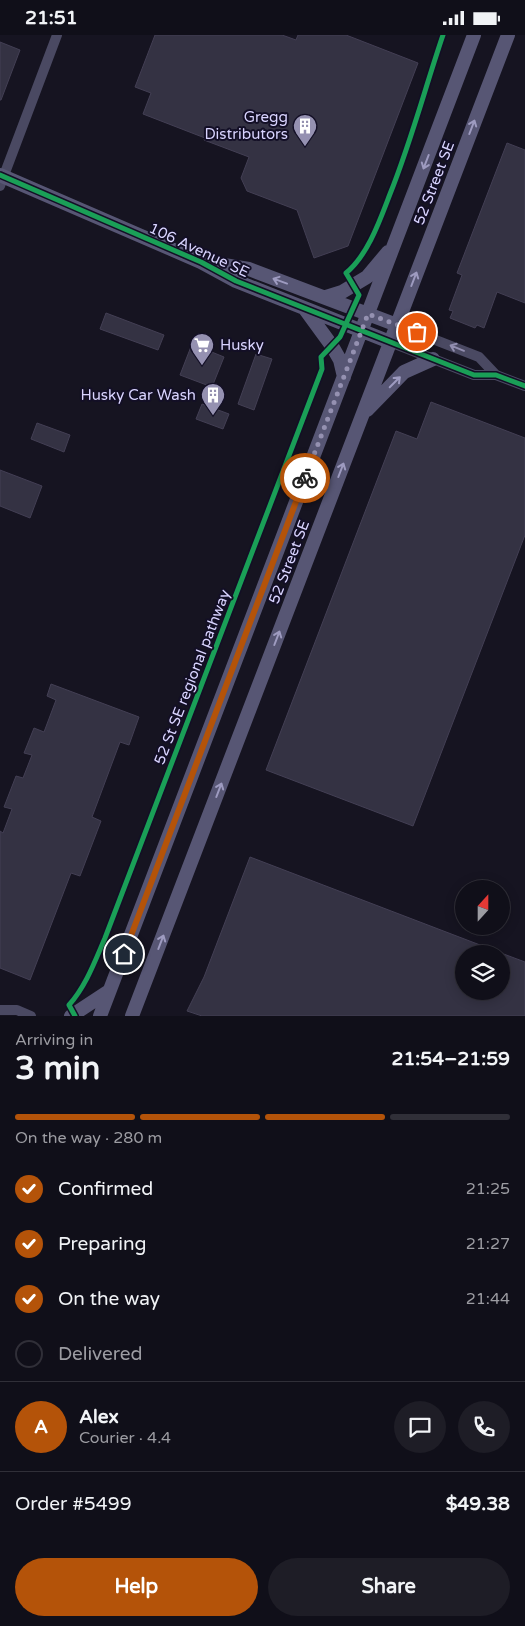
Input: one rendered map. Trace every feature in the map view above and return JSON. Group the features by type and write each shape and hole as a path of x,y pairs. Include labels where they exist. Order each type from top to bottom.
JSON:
{"main road":[{"name":"52 Street SE","path":"100,1016 474,35"},
{"name":"52 Street SE","path":"137,1012 508,35"},
{"name":"106 Avenue SE","path":"1,179 201,261 236,281 390,342"},
{"path":"326,297 342,292 367,277 395,243"},
{"name":"106 Avenue SE","path":"201,261 249,269 397,325"},
{"path":"305,309 332,346 340,360 344,377"},
{"path":"363,414 404,372 433,359"},
{"path":"71,1016 110,991"}],"street":[{"path":"1,179 57,35"},
{"path":"397,325 479,357 496,375"},
{"path":"390,342 474,375 496,375 525,386"},
{"path":"0,1010 17,1010 31,1016"}],"building":[{"name":"Gregg Distributors","path":"155,35 282,35 296,40 298,35 346,35 418,63 348,246 314,258 297,210 247,191 241,178 249,157 143,114 151,93 135,87"},
{"path":"0,42 20,50 1,100 0,100"},
{"path":"507,143 525,150 525,303 497,292 484,328 477,325 475,328 450,318 453,311 449,310 462,275 457,273"},
{"path":"106,313 164,335 158,350 100,329"},
{"name":"Husky","path":"192,344 224,357 212,387 180,375"},
{"path":"256,354 272,359 254,410 238,404"},
{"path":"431,402 525,438 525,535 413,826 266,770 396,431 417,439"},
{"name":"Husky Car Wash","path":"202,404 229,414 223,429 196,419"},
{"path":"37,423 70,435 64,452 31,439"},
{"path":"0,470 42,486 30,518 0,506"},
{"path":"51,684 139,717 129,745 120,742 92,817 101,821 80,876 71,873 30,980 0,968 0,831 3,833 12,809 4,807 16,776 23,778 32,755 24,753 34,728 44,732 56,700 47,696"},
{"path":"250,857 480,945 455,945 455,1000 510,1000 510,956 525,962 525,1016 202,1016 187,1011 204,977"}],"cycle path":[{"name":"52 St SE regional pathway","path":"75,1016 69,1005 85,982 105,938 322,369 321,357 340,337 359,295 346,273 361,257 382,215 405,155 443,35"},
{"path":"0,175 201,262 236,281 474,375 496,375 525,386"}],"way so far":[{"path":"305,478 368,314 417,332"}],"place":[{"name":"Gregg Distributors","path":"305,147"},
{"name":"Husky","path":"202,366"},
{"name":"Husky Car Wash","path":"213,416"}],"route":[{"path":"124,954 305,478"}]}
